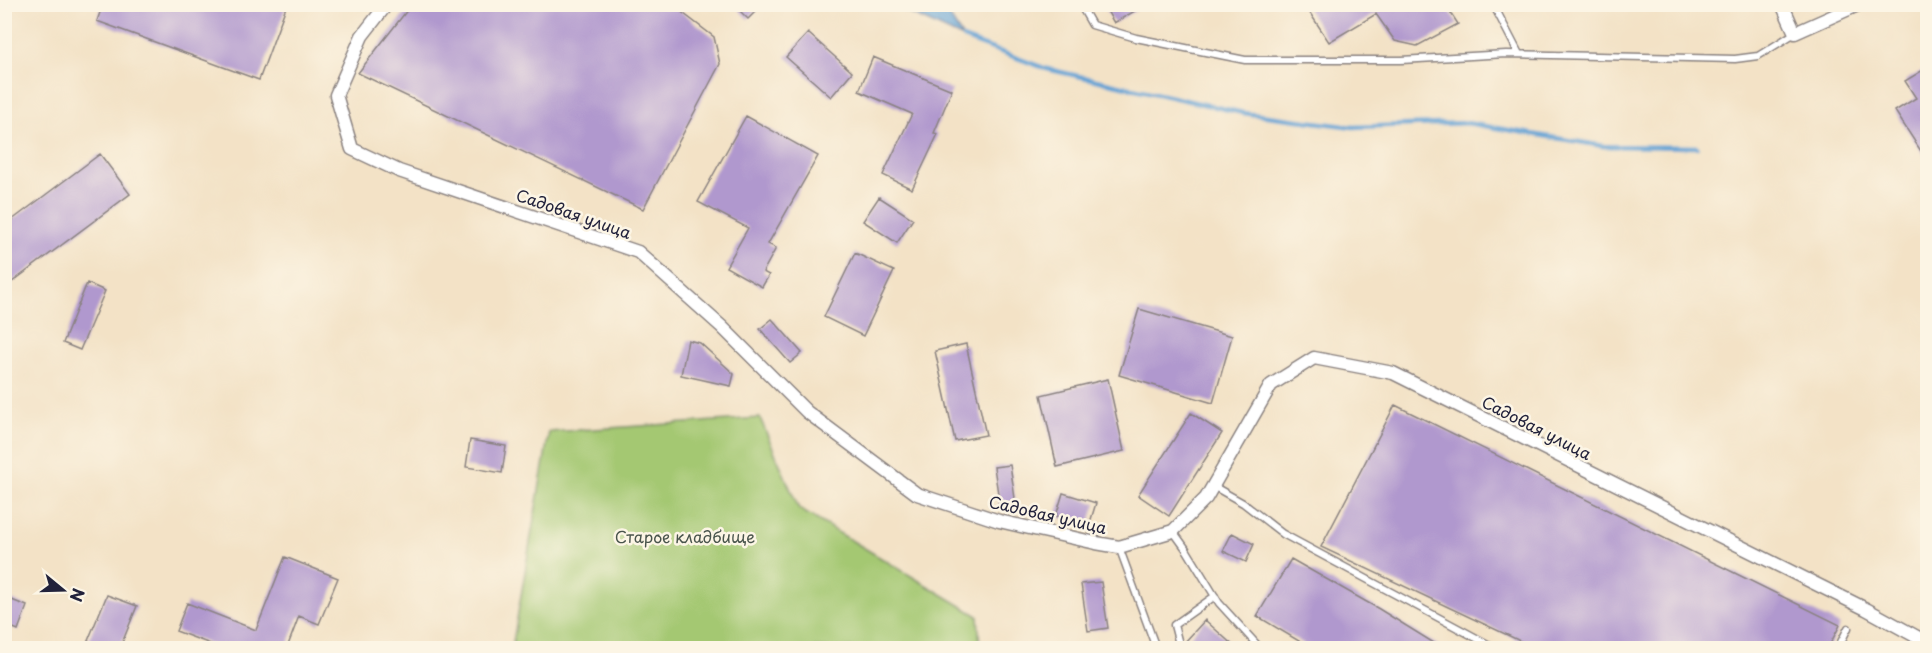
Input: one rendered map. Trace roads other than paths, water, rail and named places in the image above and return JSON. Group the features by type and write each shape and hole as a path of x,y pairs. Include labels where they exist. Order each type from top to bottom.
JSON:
{"street":[{"name":"Садовая улица","path":"387,4 362,36 336,96 352,148 399,171 638,252 722,327 807,412 917,494 999,521 1119,547 1173,531 1206,498 1270,385 1314,358 1393,373 1866,609 1928,643"},
{"path":"1782,4 1795,33 1860,4"}],"lane":[{"path":"1080,4 1092,25 1136,38 1245,60 1401,60 1519,54 1735,59 1758,56 1795,33"},
{"path":"1493,4 1519,54"},
{"path":"1213,486 1243,503 1283,534 1495,648"},
{"path":"1173,531 1215,596 1260,648"},
{"path":"1119,547 1156,648"},
{"path":"1180,648 1174,625 1215,596"},
{"path":"1838,648 1848,628"}],"water":[{"path":"892,5 944,5 963,38"}],"waterway":[{"path":"963,38 1047,69 1243,113 1353,127 1467,123 1603,146 1697,147"}],"park label":[{"name":"Старое кладбище","path":"685,536"}]}
